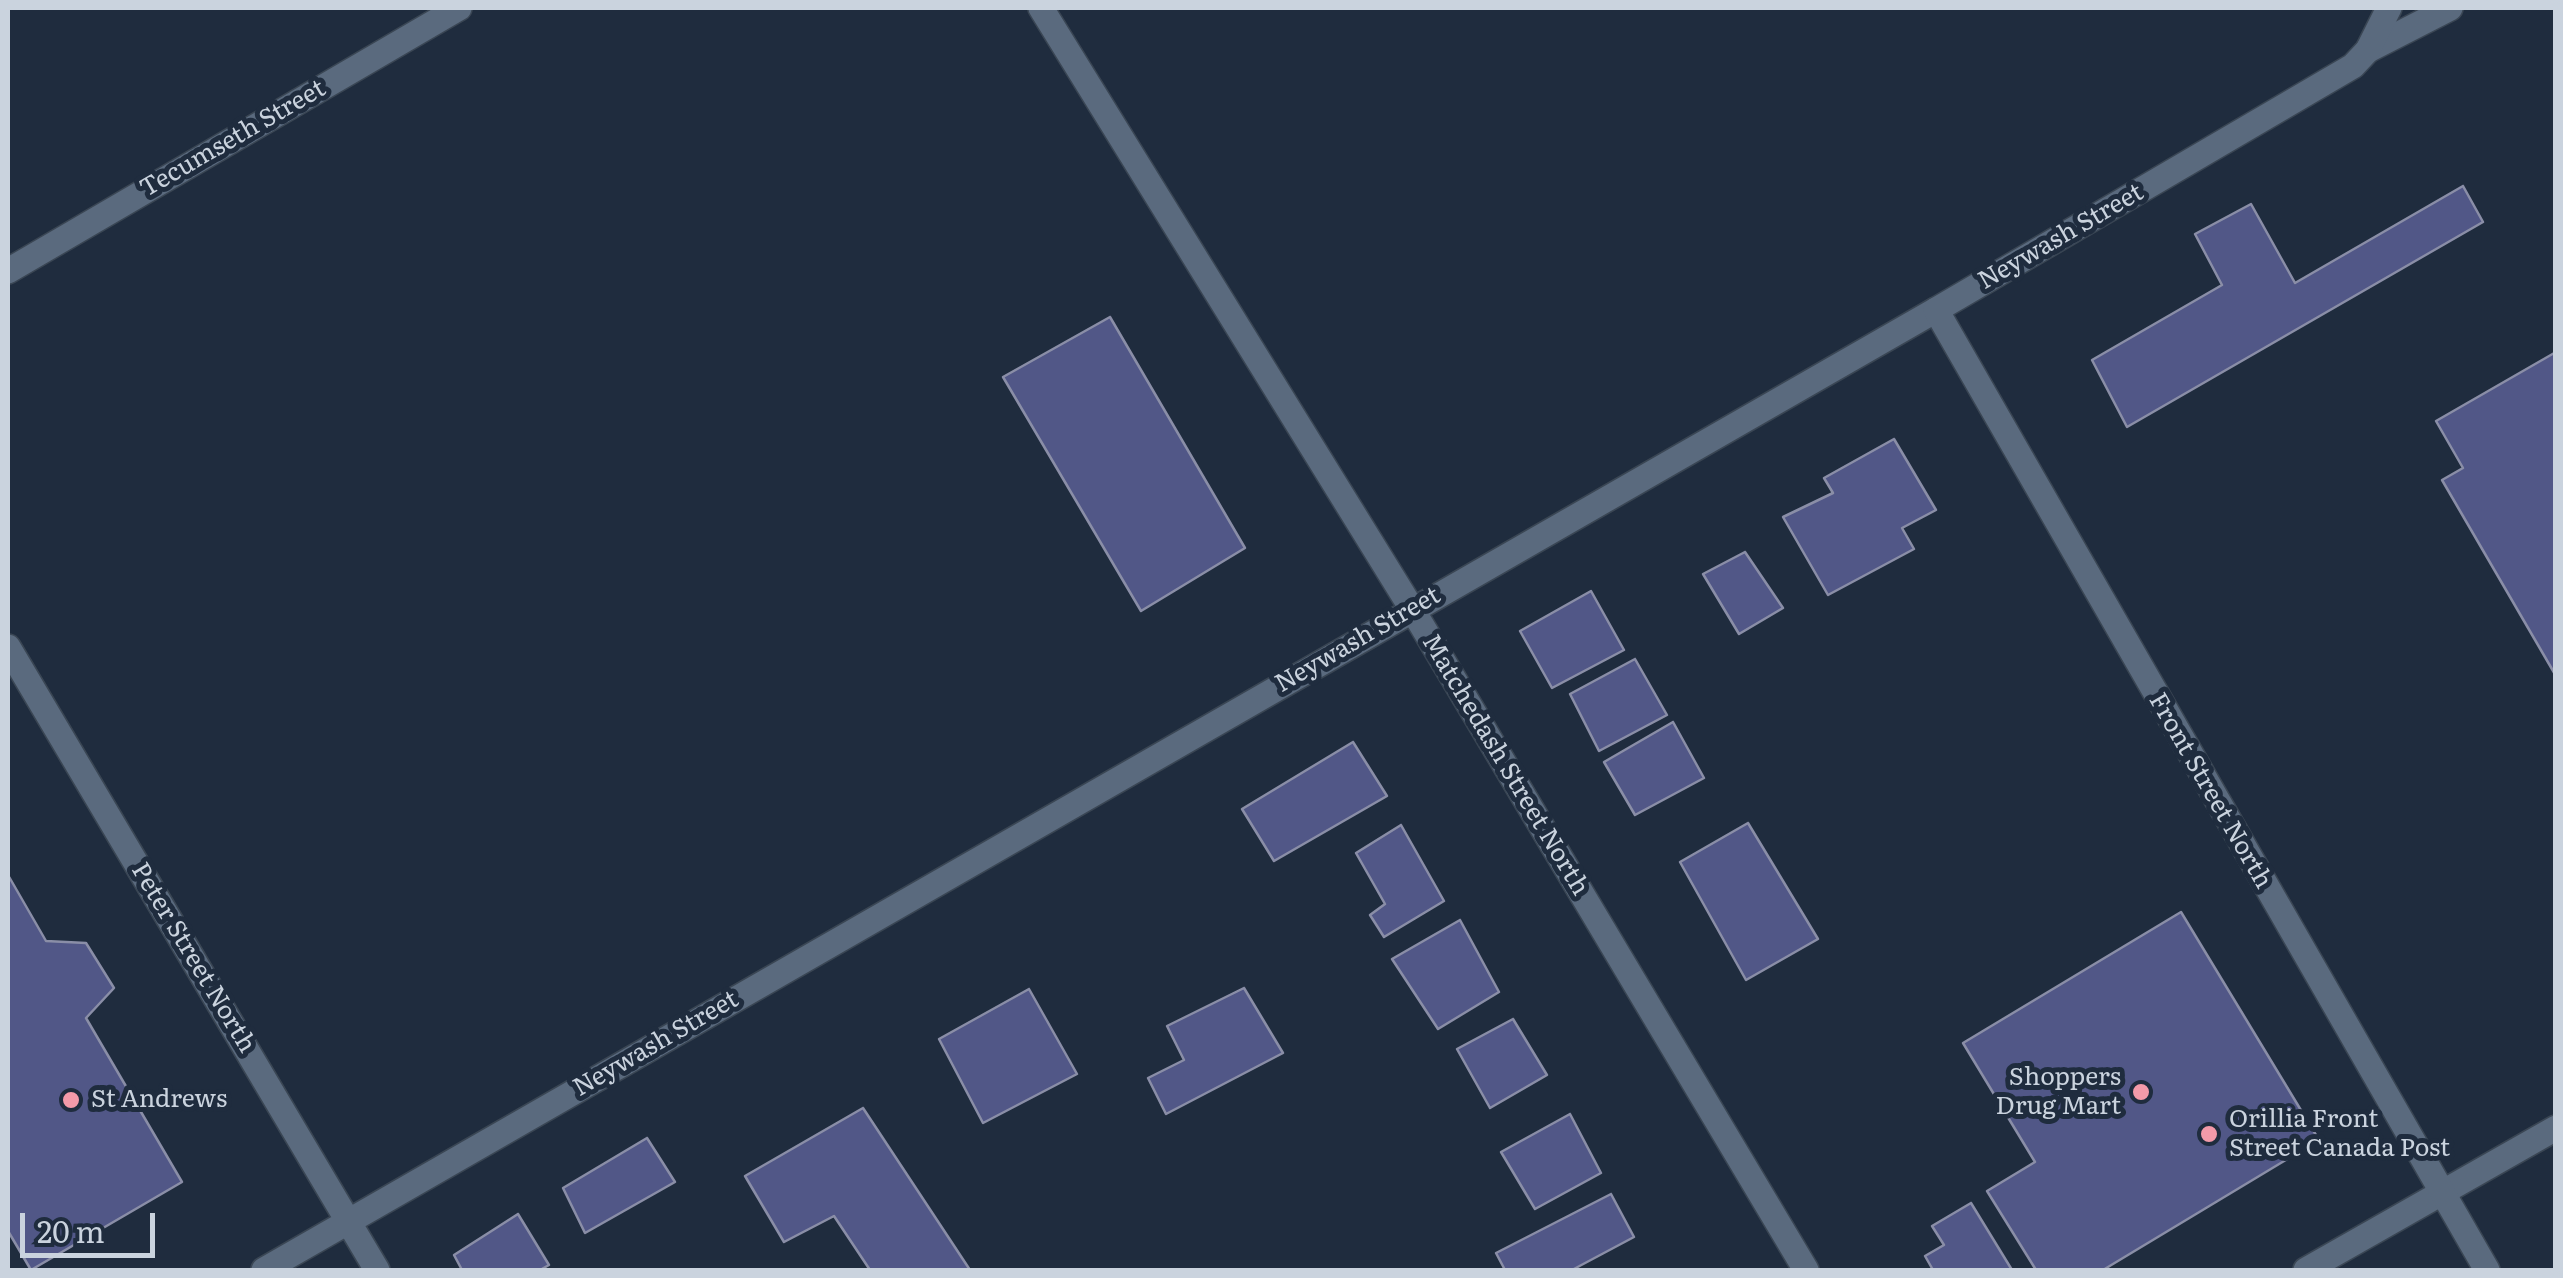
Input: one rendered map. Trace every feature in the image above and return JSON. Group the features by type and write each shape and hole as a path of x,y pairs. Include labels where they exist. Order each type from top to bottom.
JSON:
{"street":[{"name":"Tecumseth Street","path":"8,271 460,8"},
{"name":"Matchedash Street North","path":"1041,8 1412,608 1806,1270"},
{"path":"2368,50 2389,8"},
{"name":"Neywash Street","path":"264,1270 1936,310 2334,78 2368,50 2450,8"},
{"name":"Front Street North","path":"1936,310 2487,1270"},
{"name":"Peter Street North","path":"8,647 377,1270"},
{"path":"2306,1270 2556,1128"}],"building":[{"path":"2463,186 2483,222 2127,427 2092,360 2222,285 2195,234 2251,204 2295,283"},
{"path":"1110,317 1245,548 1141,611 1003,377"},
{"path":"2556,352 2556,676 2442,480 2463,468 2436,421"},
{"path":"1894,439 1936,510 1902,528 1914,549 1828,595 1783,517 1833,493 1824,478"},
{"path":"1745,552 1783,608 1739,634 1703,574"},
{"path":"1591,591 1624,650 1552,688 1520,631"},
{"path":"1635,659 1667,715 1599,751 1570,694"},
{"path":"1673,722 1704,778 1635,815 1604,762"},
{"path":"1353,742 1387,796 1274,861 1242,809"},
{"path":"1748,823 1818,939 1746,980 1680,862"},
{"path":"1401,825 1444,901 1384,937 1370,915 1385,904 1356,853"},
{"name":"St Andrews","path":"8,875 46,941 86,943 114,988 86,1018 182,1182 31,1270 8,1231"},
{"name":"Shoppers Drug Mart","path":"2181,912 2319,1140 2103,1270 2036,1270 1987,1191 2035,1162 1963,1043"},
{"path":"1460,920 1499,992 1438,1029 1392,959"},
{"path":"1244,988 1283,1053 1166,1114 1148,1078 1184,1060 1167,1026"},
{"path":"1029,989 1077,1074 983,1123 939,1039"},
{"path":"1513,1019 1547,1075 1490,1108 1457,1049"},
{"path":"863,1108 970,1270 870,1270 834,1216 784,1242 745,1176"},
{"path":"1570,1114 1601,1173 1535,1209 1501,1152"},
{"path":"647,1138 675,1182 585,1233 563,1188"},
{"path":"1611,1194 1634,1237 1572,1270 1505,1270 1496,1253"},
{"path":"1971,1203 2012,1270 1933,1270 1925,1256 1944,1245 1932,1226"},
{"path":"518,1214 549,1265 540,1270 462,1270 454,1255"}],"place":[{"name":"Shoppers Drug Mart","path":"2141,1092"},
{"name":"St Andrews","path":"71,1100"},
{"name":"Orillia Front Street Canada Post","path":"2209,1134"}]}
